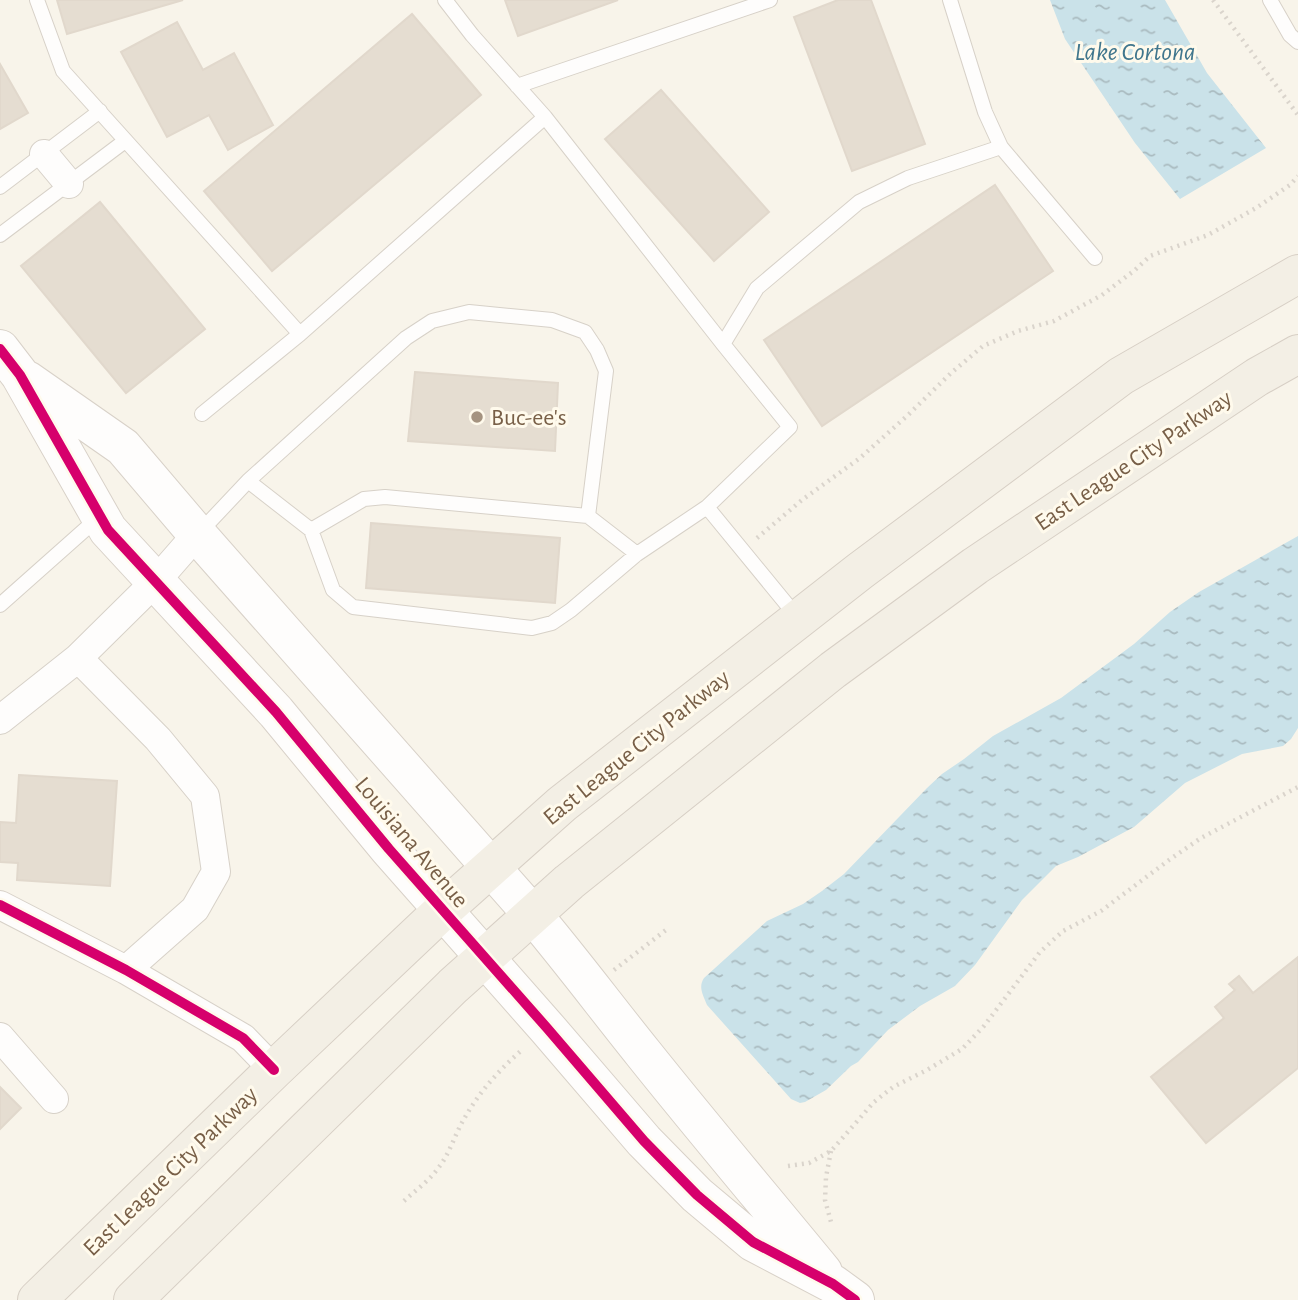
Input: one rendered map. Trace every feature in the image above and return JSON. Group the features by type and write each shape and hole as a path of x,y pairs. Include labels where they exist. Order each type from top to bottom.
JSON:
{"main road":[{"name":"East League City Parkway","path":"37,1300 442,911 562,804 860,571 1121,376 1298,274"},
{"name":"East League City Parkway","path":"143,1290 453,986 569,882 855,654 975,566 1257,377 1298,354"}],"street":[{"path":"44,154 69,184"},
{"name":"Louisiana Avenue","path":"10,362 108,530 276,712 442,911 644,1140 697,1195 752,1242 844,1292"},
{"name":"Louisiana Avenue","path":"10,362 123,447 533,915 700,1124 844,1292"},
{"path":"0,720 78,658 156,581 197,534"},
{"path":"78,658 158,739 205,796 216,872 195,909 126,970"},
{"path":"0,905 126,970 243,1038 274,1070"},
{"path":"0,1037 54,1099"}],"lane":[{"path":"37,0 63,71 300,334"},
{"path":"248,481 311,530 333,590 353,607 533,628 552,623 571,610 637,554 707,507 790,427 545,117 471,34 445,0"},
{"path":"517,86 769,0"},
{"path":"950,0 985,112 1001,148 1095,258"},
{"path":"1270,0 1290,35 1298,41"},
{"path":"0,187 100,111"},
{"path":"202,414 300,334 545,117"},
{"path":"0,235 125,141"},
{"path":"723,344 757,288 859,202 908,178 1001,148"},
{"path":"197,534 248,481 406,338 432,321 469,312 552,320 585,332 597,350 606,372 589,516"},
{"path":"311,530 364,499 386,497 589,516 637,554"},
{"path":"707,507 799,619"},
{"path":"0,606 100,516"}],"path":[{"path":"1213,0 1298,115"},
{"path":"743,550 802,500 860,458 983,346 1018,331 1054,321 1102,295 1150,256 1208,235 1256,208 1290,185 1298,176"},
{"path":"788,1166 809,1163 831,1151 874,1101 962,1049 984,1026 1040,952 1063,931 1101,911 1201,838 1298,787"},
{"path":"592,989 666,930"},
{"path":"404,1201 432,1177 441,1165 463,1119 491,1080 547,1028"},
{"path":"831,1151 825,1200 831,1222"}],"water":[{"name":"Lake Cortona","path":"1050,0 1165,0 1207,73 1266,148 1180,199 1135,143 1065,39"},
{"path":"1298,536 1298,728 1291,739 1283,746 1242,754 1185,783 1134,827 1056,866 1022,900 975,965 955,986 920,1006 888,1030 858,1062 826,1090 805,1102 791,1099 707,1005 701,988 704,978 767,921 803,904 844,874 942,774 993,736 1061,698 1199,592"}],"building":[{"path":"57,0 183,0 67,34"},
{"path":"505,0 618,0 518,36"},
{"path":"838,0 871,0 925,144 852,171 794,17"},
{"path":"412,14 481,95 272,271 204,191"},
{"path":"177,22 203,70 234,53 273,125 228,150 209,115 167,137 121,52"},
{"path":"0,64 28,113 0,129"},
{"path":"661,90 769,212 714,261 605,139"},
{"path":"995,185 1053,271 822,426 764,340"},
{"path":"100,202 205,329 126,393 21,266"},
{"path":"415,372 558,383 555,451 408,441"},
{"path":"371,523 560,538 555,603 366,588"},
{"path":"19,775 117,781 110,886 17,880 18,863 0,862 0,822 16,823"},
{"path":"1298,957 1298,1068 1206,1143 1151,1077 1224,1018 1215,1007 1235,990 1229,984 1239,976 1253,993"},
{"path":"0,1087 21,1108 0,1129"}],"cycle path":[{"path":"0,349 20,375 108,530 276,712 389,849 644,1141 697,1195 753,1242 833,1284 855,1300"},
{"path":"0,905 126,970 243,1038 274,1070"}],"place":[{"name":"Buc-ee's","path":"477,417"}]}
